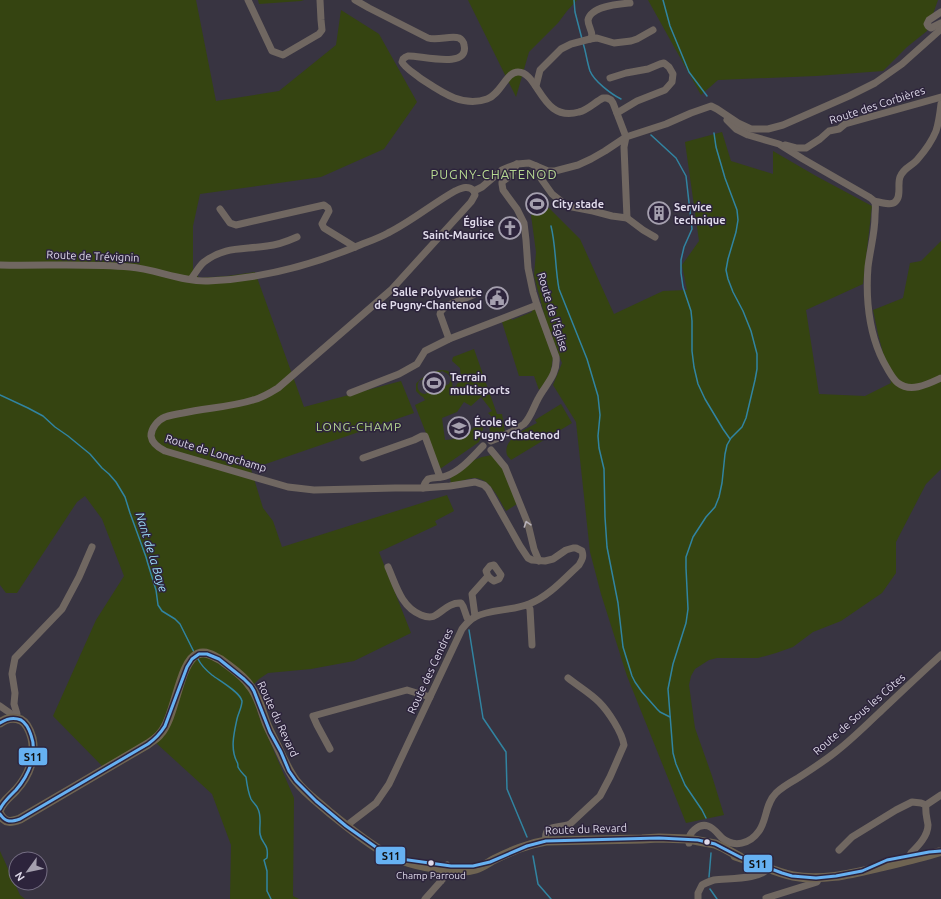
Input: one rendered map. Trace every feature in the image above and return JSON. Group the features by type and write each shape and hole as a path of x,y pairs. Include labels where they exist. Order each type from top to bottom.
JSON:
{"main road":[{"name":"Route du Revard","path":"0,814 5,821 13,822 20,819 157,738 169,720 186,669 191,660 198,654 202,653 211,655 223,662 250,685 255,693 271,735 287,767 296,780 309,794 346,826 380,850 418,865 447,868 465,867 487,863 519,848 546,841 659,838 715,844 764,867 792,876 819,878 862,871 887,860 910,858 929,852 940,852"},
{"path":"0,723 7,719 14,718 24,722 30,731 33,748 32,762 27,775 16,790 5,800 0,809"}],"street":[{"path":"248,0 272,51 283,56 319,34 322,30 320,0"},
{"path":"355,0 428,38 458,38 462,40 465,46 463,54 460,58 443,59 412,56 405,57 403,59 403,64 406,67 448,96 460,100 481,101 499,91 511,74 522,72 536,86 546,102 551,107 562,112 579,112 603,98 611,100 626,137 624,147 627,218"},
{"path":"587,39 592,36 588,21 594,11 617,4 630,3"},
{"path":"941,12 929,20 927,24 931,28 941,23"},
{"path":"474,191 482,187 502,170 517,164 529,163 548,171 555,171 578,165 605,152 626,137 666,124 711,106 738,123 751,129 768,130 783,126 875,83 902,64 941,29"},
{"path":"536,86 540,70 562,49 570,44 597,38 614,43 631,41 653,30"},
{"path":"610,78 648,69 664,63 669,67 673,74 672,82 665,90 637,101 617,113"},
{"name":"Route des Corbières","path":"779,144 796,148 806,148 829,131 839,129 845,124 929,99 941,97"},
{"path":"717,109 736,129 748,135 779,144 874,201 891,204 897,200 899,178 908,167 916,162 935,133 938,125 941,104"},
{"name":"Route de l'Église","path":"437,477 446,476 457,470 470,458 523,424 528,419 555,370 556,358 537,305 528,268 524,223 502,187 502,182 511,175 517,164"},
{"path":"536,166 542,180 552,194 568,206 627,218 655,237"},
{"name":"Route de Trévignin","path":"0,265 97,265 132,267 191,280 206,281 257,276 312,262 355,247 387,234 406,224 461,188 467,187 474,191"},
{"name":"Route de Longchamp","path":"474,191 475,195 471,202 391,290 278,388 254,400 168,416 158,422 152,429 151,437 156,445 166,451 288,487 314,490 353,488 426,488 475,482 484,485 488,489 528,558 539,561"},
{"path":"874,201 876,205 875,225 868,268 867,286 870,318 875,342 881,358 892,377 898,383 910,388 923,386 941,378"},
{"path":"220,209 230,223 236,225 324,205 329,211 322,224 324,228 355,247"},
{"path":"191,280 204,263 223,251 268,246 282,243 297,237"},
{"path":"449,339 440,314 441,311 446,306 473,295"},
{"path":"350,393 399,374 416,364 425,351 449,339 537,305"},
{"path":"364,458 425,436 437,477 428,479 425,483 426,488"},
{"path":"489,446 505,467 528,524 539,561"},
{"path":"0,706 10,712 14,718 17,714 14,704 15,693 12,674 15,658 62,609 79,577 92,547"},
{"name":"Route des Cendres","path":"346,826 376,803 389,784 462,629 475,616 528,605 541,598 579,565 582,561 583,555 580,549 573,548 566,550 549,561 539,561"},
{"path":"388,567 401,598 415,613 424,616 434,616 456,602 461,603 464,607 466,617 469,621"},
{"path":"475,616 472,594 488,576"},
{"path":"528,605 530,609 532,645"},
{"name":"Route de Sous les Côtes","path":"693,841 698,832 707,826 712,828 726,841 732,844 743,843 753,838 761,828 769,802 776,792 838,750 941,655"},
{"path":"546,841 545,838 550,828 570,824 600,796 624,745 618,728 599,702 568,678"},
{"path":"330,749 313,716 407,690 430,697"},
{"path":"910,858 911,853 925,836 928,826 925,812 926,805 941,795"},
{"path":"839,850 852,837 896,810 912,802 926,805"},
{"path":"698,899 698,893 702,885 712,880 754,876 764,867"},
{"path":"425,899 440,882 447,868"},
{"path":"766,898 817,882 819,878"}],"green space":[{"path":"0,0 196,0 216,101 279,91 336,45 341,10 379,34 417,102 384,149 321,177 200,194 193,226 193,269 199,278 255,272 304,407 401,381 414,413 251,469 263,508 273,521 282,547 447,495 454,511 435,521 437,525 379,552 411,633 354,661 311,669 268,673 252,686 258,714 294,798 293,896 299,899 230,899 231,845 212,794 155,742 106,770 53,716 96,620 124,576 102,519 85,496 77,502 17,593 6,593 0,585"},
{"path":"258,0 304,0 259,4"},
{"path":"468,0 577,0 558,23 529,52 516,97"},
{"path":"648,0 938,0 927,31 907,47 883,71 816,76 718,80 701,95"},
{"path":"722,132 731,161 773,174 773,151 872,206 863,284 806,310 819,394 865,396 891,383 873,310 903,298 910,263 921,261 941,241 941,469 926,484 896,542 896,573 882,593 841,621 813,632 793,647 758,658 717,658 709,660 695,669 691,676 689,685 695,728 724,815 686,823 627,676 601,594 590,552 576,422 553,385 562,363 546,321 534,276 536,252 531,215 549,208 580,239 614,314 663,291 687,290 682,265 699,241 685,142"},
{"name":"City stade","path":"542,196 547,205 532,211 528,202"},
{"path":"534,308 553,358 550,376 539,390 534,376 519,376 502,322 511,318 512,320 532,312 531,309"},
{"path":"474,349 497,414 502,414 505,432 493,437 490,434 489,423 493,418 488,413 492,411 481,397 471,406 464,402 457,412 442,418 445,440 465,435 480,421 483,425 483,430 480,433 481,436 479,442 440,469 415,405 436,395 425,400 416,391 416,384 419,381 428,374 439,370 445,370 452,375 453,387 456,386 461,378 460,368 452,361 453,357","holes":["442,371 449,375 451,379 449,384 425,394 419,391 419,381"]},
{"name":"Terrain multisports","path":"440,374 442,375 446,384 428,393 426,392 422,383 423,381"},
{"path":"561,404 572,423 511,460 507,455 506,449 511,439 537,423 535,420"},
{"path":"492,455 503,467 517,504 506,511 489,484 479,478 473,478 451,484 450,477 474,460"},
{"path":"0,851 8,869 8,891 18,891 20,895 25,899 0,899"}],"waterway":[{"path":"574,0 575,12 582,39"},
{"path":"663,0 670,26 689,72 707,96"},
{"path":"583,43 592,75 603,87 621,99"},
{"path":"706,818 685,785 676,764 673,753 668,689 673,664 686,623 688,609 686,557 693,537 706,517 715,507 719,497 727,445 731,438 742,427 746,418 757,369 757,354 751,331 733,292 726,270 738,220 737,210 725,178 716,147 714,133"},
{"path":"651,135 676,158 686,176 692,229 684,247 681,260 681,273 683,287 691,311 694,367 698,384 705,399 730,439"},
{"path":"551,226 559,289 587,359 598,396 600,415 598,436 604,469 607,547 618,603 623,647 635,682 657,709 670,717"},
{"name":"Nant de la Baye","path":"0,395 43,416 90,454 116,482 125,497 146,557 156,590 158,605 162,611 180,624 194,652"},
{"path":"469,630 483,718 506,752 507,789 527,837"},
{"name":"Nant de la Baye","path":"198,659 208,672 234,690 242,701 237,719 233,746 238,767 246,777 251,799 257,806 259,812 260,834 267,849 267,858 264,860 267,871 267,891 271,899"},
{"path":"709,877 711,853"},
{"path":"533,856 538,884 551,899"},
{"path":"710,889 717,899"}],"transit line":[{"name":"S11","path":"0,814 4,819 9,821 20,819 151,742 165,726 187,667 192,659 199,654 207,654 219,659 251,686 270,732 289,771 296,781 316,801 346,826 380,850 401,859 451,866 473,866 490,862 527,846 546,841 659,838 698,840 715,844 740,857 782,873 792,876 816,878 862,871 887,860 941,851"},
{"name":"S11","path":"0,723 13,719 23,721 27,726 33,742 33,757 25,778 0,809"}],"place":[{"name":"City stade","path":"537,204"},
{"name":"Service technique","path":"659,213"},
{"name":"Église Saint-Maurice","path":"510,228"},
{"name":"Salle Polyvalente de Pugny-Chantenod","path":"497,298"},
{"name":"Terrain multisports","path":"434,383"},
{"name":"École de Pugny-Chatenod","path":"459,428"},
{"name":"Champ Parroud","path":"431,863"}],"district":[{"name":"PUGNY-CHATENOD","path":"494,174"},
{"name":"LONG-CHAMP","path":"359,426"}]}
